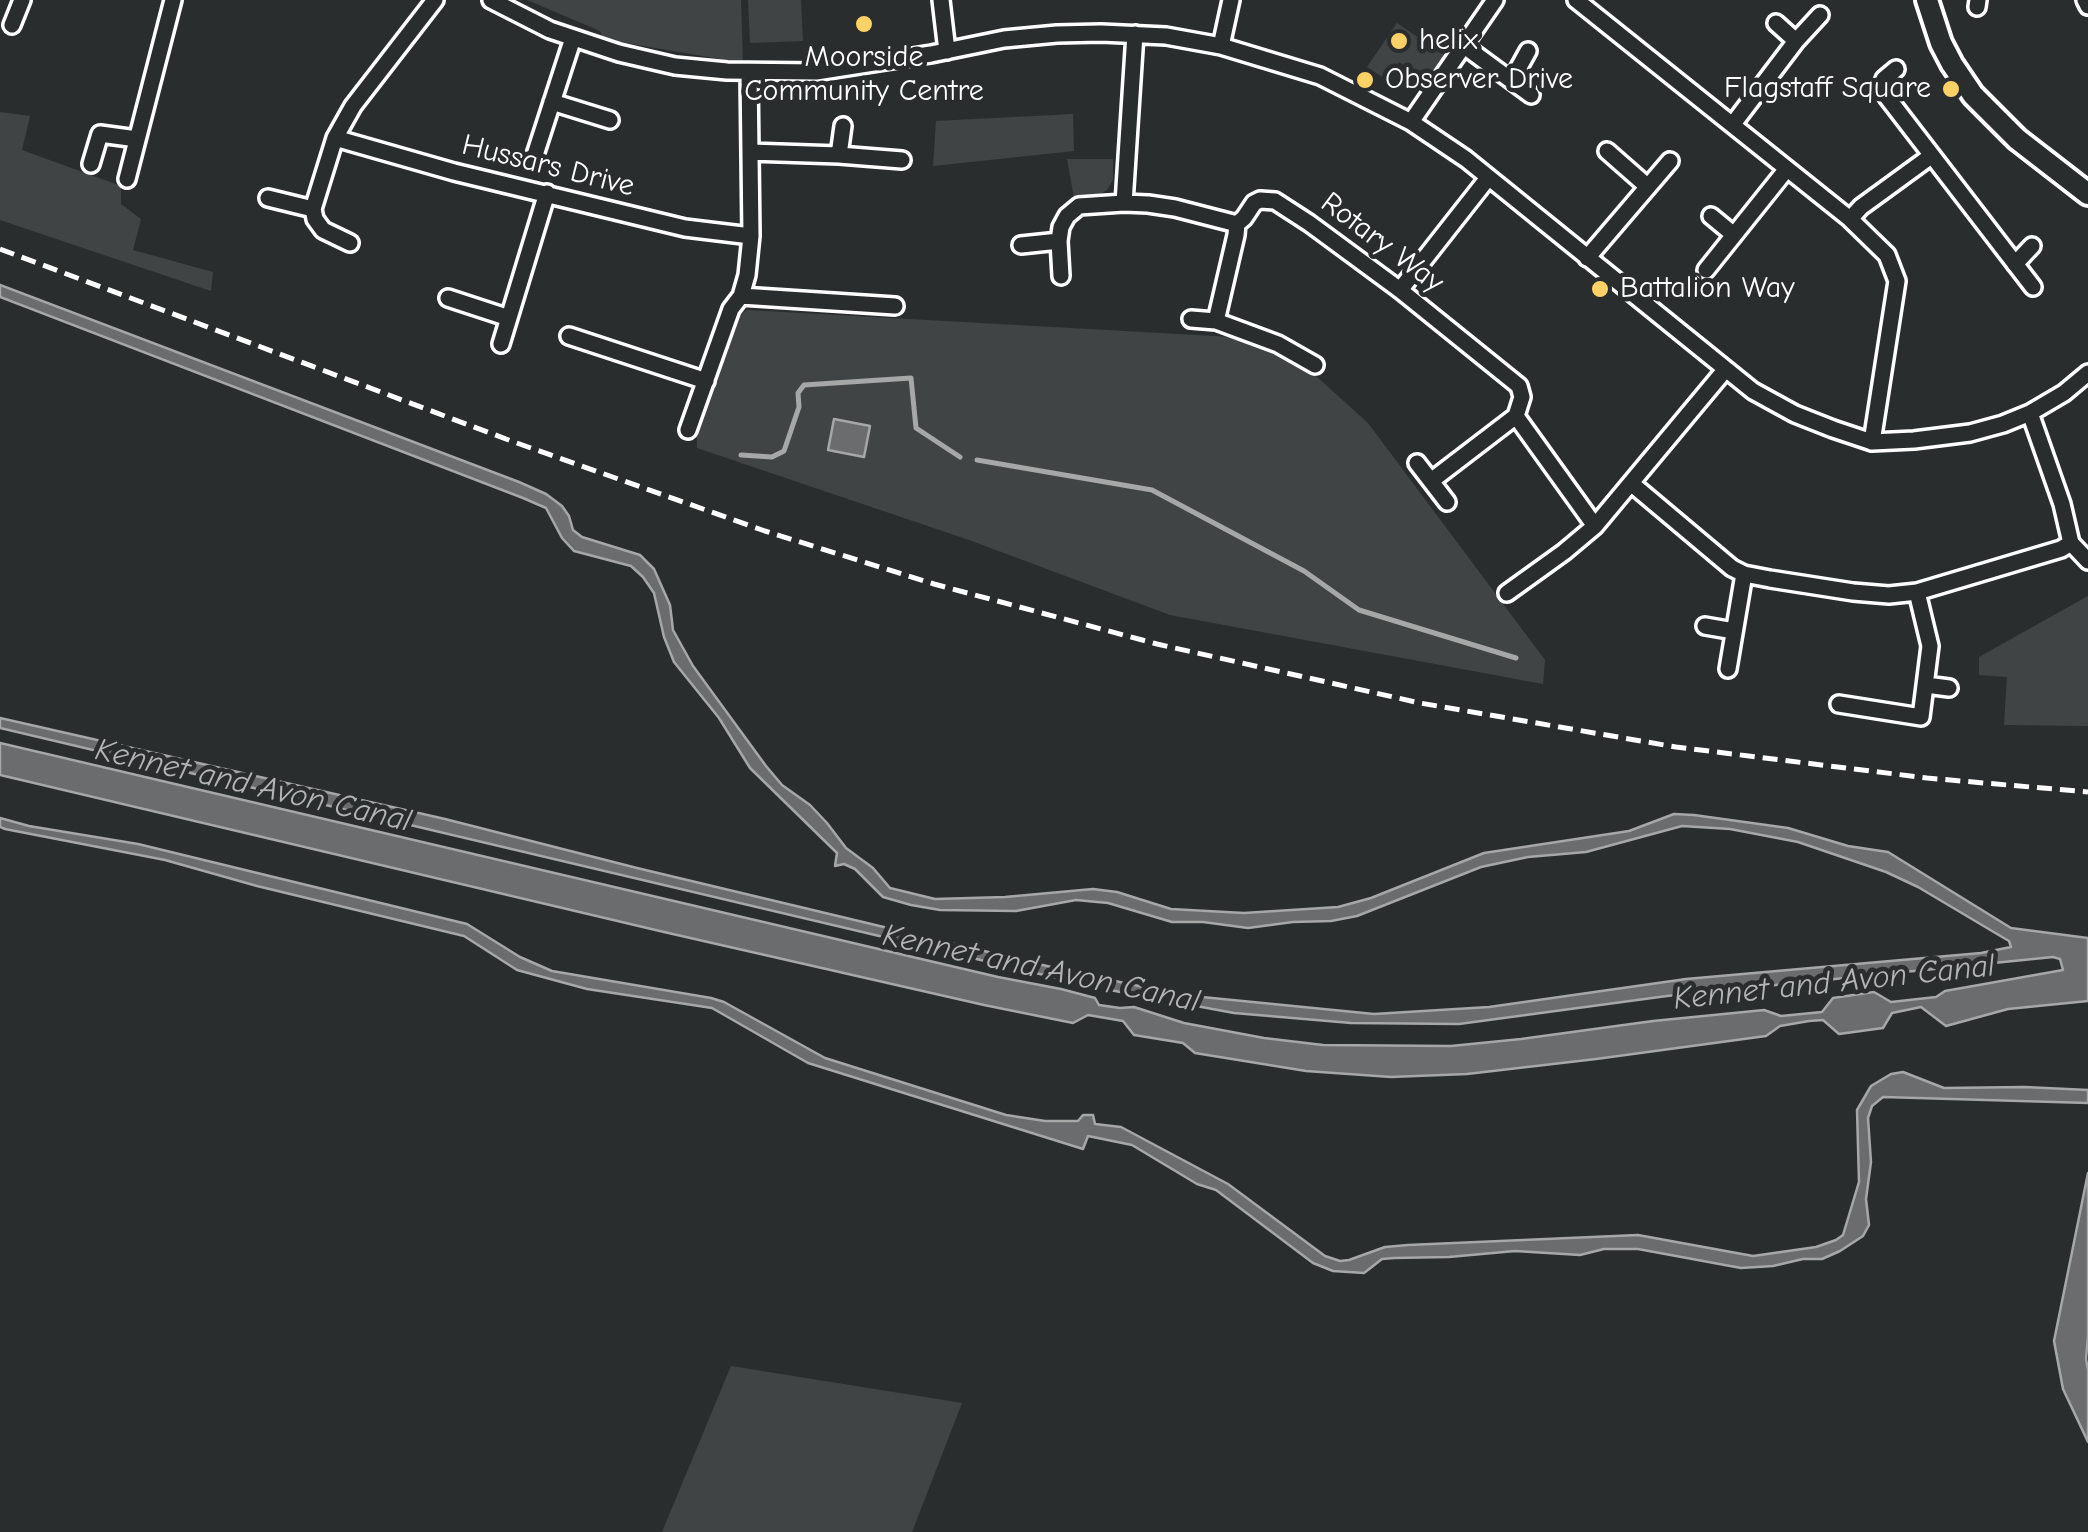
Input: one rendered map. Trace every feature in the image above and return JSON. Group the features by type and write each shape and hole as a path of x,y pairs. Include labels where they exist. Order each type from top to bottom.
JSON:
{"street":[{"path":"12,25 22,0"},
{"path":"128,179 173,0"},
{"path":"350,243 323,230 313,209 335,138 353,106 435,0"},
{"path":"491,0 550,30 619,54 675,66 749,72 816,72 1004,39 1057,34 1166,36 1221,46 1320,76 1412,122 1466,159 1725,370 1795,414 1852,437 1872,442 1914,440 2004,424 2030,413 2088,373"},
{"path":"941,0 947,51"},
{"path":"1221,46 1230,0"},
{"path":"1412,122 1495,0"},
{"path":"1576,0 1733,124 1887,255 1897,281 1872,442"},
{"path":"1927,0 1941,43 1973,95 2017,139 2088,194"},
{"path":"1733,124 1820,15"},
{"path":"1776,23 1796,41"},
{"path":"1124,202 1135,34"},
{"path":"534,158 573,38"},
{"path":"1464,46 1532,95"},
{"path":"1512,80 1528,52"},
{"path":"1896,70 1884,79 1884,90 2033,287"},
{"path":"688,430 746,275 751,236 749,72"},
{"path":"552,102 610,120"},
{"path":"839,155 843,126"},
{"path":"91,164 100,134 137,139"},
{"name":"Hussars Drive","path":"335,138 454,172 685,228 751,236"},
{"path":"1606,151 1648,186"},
{"path":"750,152 902,160"},
{"path":"1850,220 1861,207 1931,156"},
{"path":"1587,258 1670,161"},
{"path":"1706,270 1786,170"},
{"path":"1400,290 1488,178"},
{"path":"501,344 546,193"},
{"path":"268,198 313,209"},
{"name":"Rotary Way","path":"1236,224 1260,200 1275,201 1400,290 1520,386 1522,397 1516,416 1596,526"},
{"path":"1061,276 1059,241 1063,221 1079,206 1124,202 1175,208 1236,224 1216,321"},
{"path":"1711,216 1734,235"},
{"path":"1021,245 1059,241"},
{"path":"2014,264 2032,246"},
{"path":"741,296 894,306"},
{"path":"448,298 509,318"},
{"path":"1191,319 1216,321 1278,344 1315,365"},
{"path":"569,336 706,381"},
{"path":"1507,593 1596,526 1725,370"},
{"path":"2030,413 2071,542 2088,561"},
{"path":"1431,481 1516,416"},
{"path":"1417,463 1447,502"},
{"path":"1632,484 1723,561 1744,574 1853,592 1917,592 2061,549 2071,542"},
{"path":"1728,669 1744,574"},
{"path":"1838,704 1921,717 1930,646 1917,592"},
{"path":"1704,626 1734,631"},
{"path":"1926,684 1949,688"}],"shaded area":[{"path":"527,0 741,0 743,63 603,39 600,31"},
{"path":"748,0 801,0 803,41 750,43"},
{"path":"1397,23 1444,55 1426,81 1399,62 1387,80 1367,67"},
{"path":"0,112 30,116 22,150 121,186 121,204 141,219 133,250 213,272 211,291 0,220"},
{"path":"1073,114 1074,151 933,166 936,121"},
{"path":"1067,159 1113,159 1113,180 1107,190 1074,198"},
{"path":"747,310 1234,337 1270,349 1306,367 1368,423 1545,660 1543,684 1170,615 972,541 697,448 697,435 740,315"},
{"path":"2088,596 2088,726 2004,725 2007,677 1979,675 1979,657"},
{"path":"731,1366 962,1403 912,1532 662,1532"}],"water":[{"name":"Kennet and Avon Canal","path":"0,285 519,482 562,506 573,530 582,537 640,555 654,569 670,605 673,630 693,666 766,766 782,785 810,805 846,848 873,868 890,888 935,899 1093,889 1117,892 1171,909 1244,913 1338,907 1371,898 1484,853 1629,831 1674,814 1694,815 1788,828 1848,846 1888,852 2011,928 2088,938 2088,1001 2008,1009 1946,1026 1921,1007 1892,1013 1883,1028 1839,1034 1823,1020 1809,1021 1780,1026 1766,1036 1467,1074 1391,1077 1306,1071 1195,1053 1183,1043 1134,1035 1123,1021 1088,1015 1073,1023 984,1005 0,775 0,743 1061,989 1095,998 1099,1005 1134,1007 1184,1023 1323,1045 1451,1046 1764,1010 1781,1016 1822,1012 1833,998 1874,992 1891,1002 1936,997 1945,991 2063,970 2060,959 2053,957 1667,996 1459,1024 1351,1023 1234,1013 1099,988 0,728 0,718 445,819 1072,972 1182,995 1374,1014 1489,1007 1686,979 1981,953 2011,947 2009,941 1886,872 1798,842 1730,829 1682,826 1586,852 1528,857 1481,867 1357,916 1331,921 1248,928 1172,922 1108,903 1076,900 1016,911 940,910 883,897 855,869 844,864 835,866 837,853 750,768 719,718 674,662 654,593 631,566 574,551 546,508 0,297"},
{"path":"834,419 870,426 864,457 828,450"},
{"path":"0,818 138,844 467,924 520,957 552,971 724,1002 825,1058 1006,1115 1078,1121 1083,1115 1093,1115 1095,1124 1121,1127 1228,1184 1325,1256 1340,1261 1385,1247 1638,1235 1753,1256 1816,1247 1843,1235 1859,1182 1857,1110 1871,1086 1891,1074 1903,1072 1944,1088 2088,1090 2088,1103 1883,1097 1872,1106 1868,1118 1869,1225 1863,1236 1822,1259 1741,1268 1638,1249 1604,1249 1580,1255 1515,1251 1382,1259 1364,1273 1333,1271 1313,1263 1216,1190 1197,1184 1132,1145 1088,1136 1083,1149 808,1063 712,1008 587,989 517,970 464,936 165,860 5,829 0,827"},
{"path":"2088,1173 2088,1442 2063,1389 2054,1341"}],"waterway":[{"path":"741,455 772,457 784,451 799,407 798,393 804,385 911,378 916,428 960,457"},
{"path":"977,460 1152,490 1304,571 1359,610 1516,658"}],"railway":[{"path":"0,249 514,442 765,531 934,584 1157,644 1420,703 1676,747 1927,778 2088,792"}],"place":[{"name":"Moorside Community Centre","path":"864,24"},
{"name":"helix","path":"1399,41"},
{"name":"Observer Drive","path":"1365,80"},
{"name":"Flagstaff Square","path":"1951,89"},
{"name":"Battalion Way","path":"1600,289"}]}
